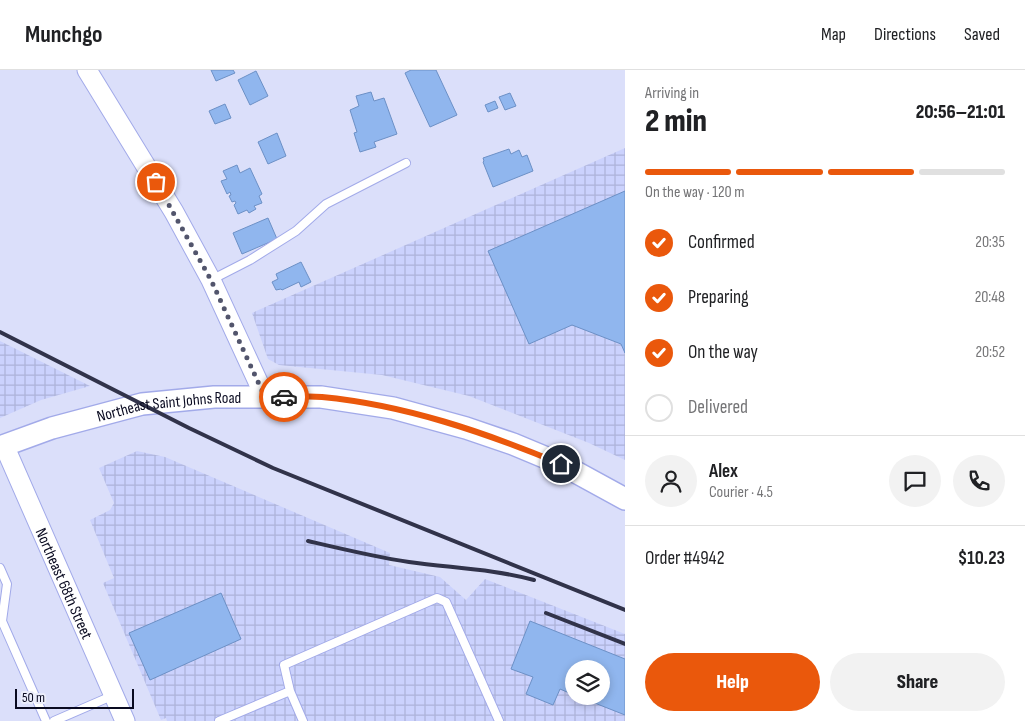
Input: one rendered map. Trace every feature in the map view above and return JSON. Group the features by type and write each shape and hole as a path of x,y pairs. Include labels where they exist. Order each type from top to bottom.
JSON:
{"main road":[{"name":"Northeast Saint Johns Road","path":"2,446 61,425 142,404 214,397 321,397 394,408 466,428 513,444 561,464 625,499"}],"street":[{"path":"87,70 174,212 211,280 265,397"},
{"name":"Northeast 68th Street","path":"2,446 125,721"}],"lane":[{"path":"211,280 250,260 296,231 326,204 406,163"},
{"path":"0,568 7,584 2,621 46,721"},
{"path":"302,721 290,691 284,665 437,598 446,602 499,721"},
{"path":"219,721 290,691"},
{"path":"54,721 114,695"}],"shaded area":[{"path":"625,148 625,460 589,443 469,396 382,375 279,365 268,359 252,313"},
{"path":"0,341 90,386 41,400 0,418"},
{"path":"137,451 165,457 390,553 389,565 440,577 466,600 485,579 625,634 625,721 167,721 166,718 161,720 103,583 114,578 90,520 110,510 114,503 99,468"}],"building":[{"path":"211,70 233,70 235,73 216,81"},
{"path":"411,70 436,70 457,115 430,127 405,73"},
{"path":"256,71 268,96 250,105 238,80"},
{"path":"371,92 374,101 384,98 397,134 374,142 376,147 360,152 354,133 357,132 350,110 359,106 356,96"},
{"path":"510,93 516,106 505,110 499,97"},
{"path":"495,101 498,108 488,112 485,105"},
{"path":"225,104 231,118 215,124 209,111"},
{"path":"277,133 286,156 268,164 258,142"},
{"path":"509,149 511,154 519,150 522,157 527,155 533,171 493,187 483,158"},
{"path":"237,165 240,173 250,168 262,194 259,196 262,203 254,206 256,209 249,213 247,210 238,214 234,205 235,201 232,202 229,196 231,195 230,192 227,194 221,181 227,179 223,171"},
{"path":"625,191 625,353 621,344 572,325 529,344 488,251"},
{"path":"268,218 277,239 242,254 233,233"},
{"path":"301,262 311,282 301,287 299,282 282,290 276,290 272,282 278,279 276,274"},
{"path":"221,593 241,639 150,680 129,633"},
{"path":"530,621 625,659 625,715 600,705 610,705 610,660 565,660 565,691 560,689 553,705 526,694 533,677 511,669"}],"railway":[{"path":"0,332 189,428 273,468 625,610"},
{"path":"308,541 396,560 488,571 534,580"},
{"path":"546,613 625,644"}],"way so far":[{"path":"156,182 211,280 265,397 284,397"}],"route":[{"path":"284,397 321,397 394,408 466,428 513,444 561,464"}]}
